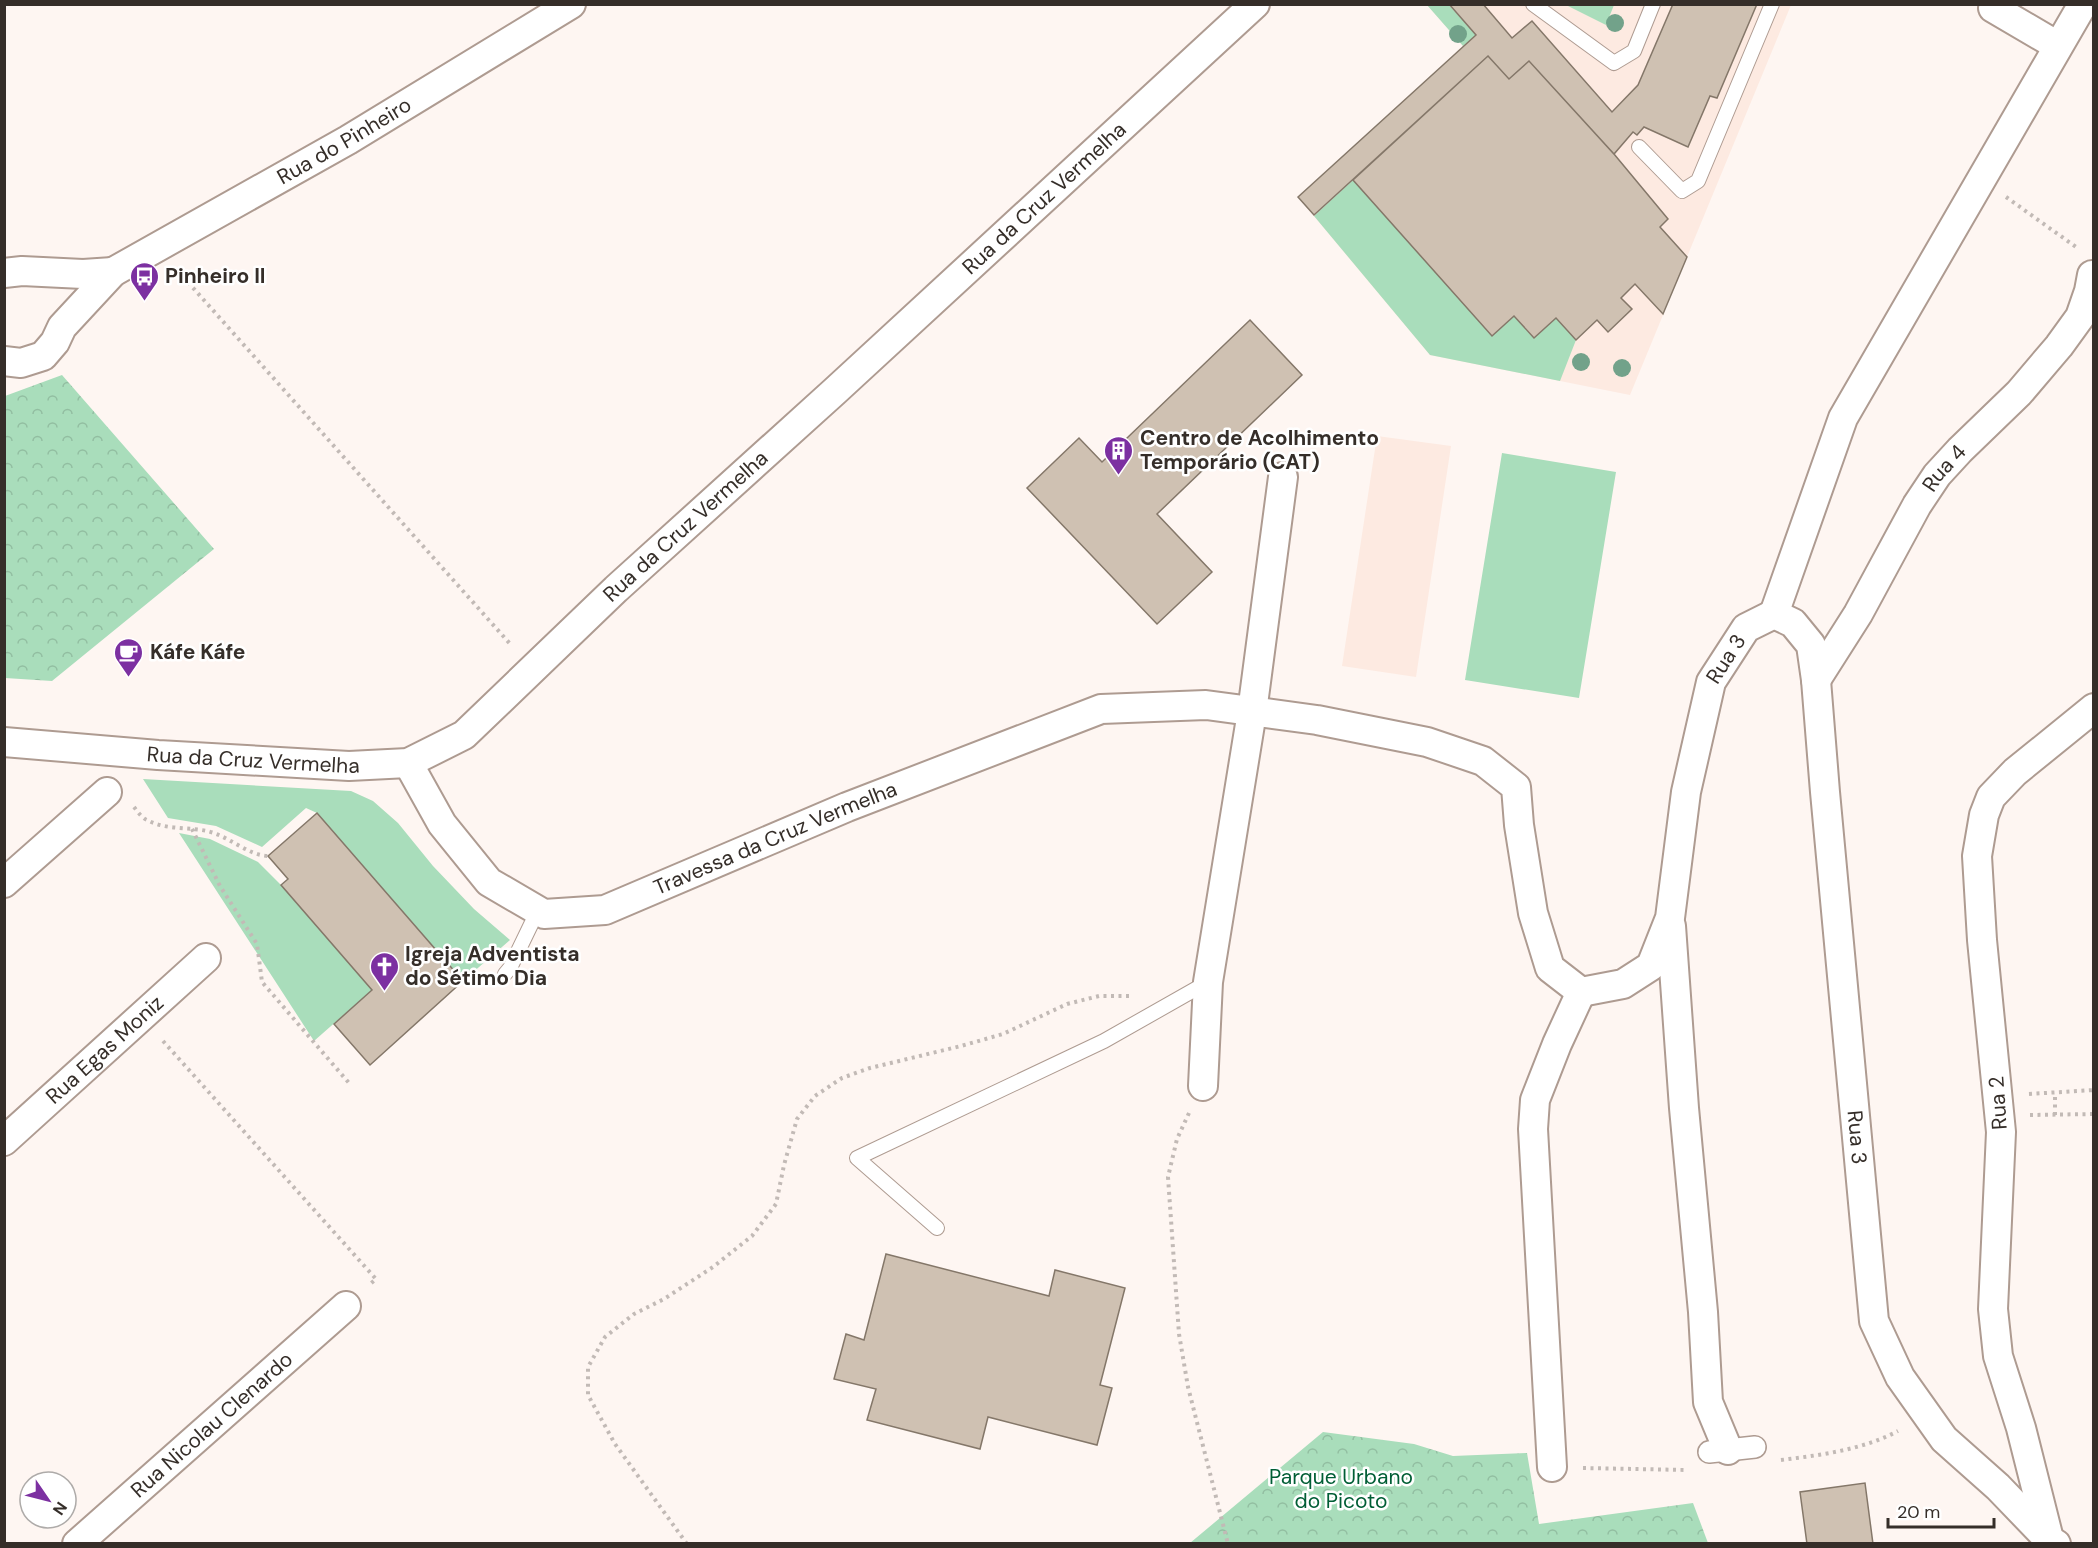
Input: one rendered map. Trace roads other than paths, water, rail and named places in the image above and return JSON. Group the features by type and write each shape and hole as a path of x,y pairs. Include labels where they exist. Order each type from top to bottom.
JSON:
{"street":[{"name":"Rua do Pinheiro","path":"4,361 21,363 43,356 55,342 62,327 113,272 348,140 571,4"},
{"name":"Rua da Cruz Vermelha","path":"4,742 158,755 349,766 408,763 464,735 616,590 1255,4"},
{"path":"1774,614 1843,418 2083,4"},
{"path":"1993,8 2058,46"},
{"name":"Rua do Pinheiro","path":"17,273 113,272"},
{"name":"Rua do Pinheiro","path":"17,273 44,279 56,291 62,305 62,327"},
{"name":"Rua 4","path":"1816,680 1858,614 1917,505 1937,475 2019,393 2059,346 2080,317 2092,275"},
{"path":"1203,1086 1208,982 1252,712 1282,477"},
{"name":"Rua 3","path":"1581,992 1623,984 1651,966 1670,918 1686,792 1711,682 1746,628 1774,614 1793,623 1811,645 1816,680 1874,1321 1900,1377 1944,1439 1998,1487 2053,1542"},
{"name":"Travessa da Cruz Vermelha","path":"408,763 442,824 489,882 544,914 605,910 847,807 1101,709 1206,705 1252,712"},
{"name":"Rua 2","path":"2053,1542 1998,1356 1993,1309 2001,1132 1982,940 1977,856 1984,815 1991,797 2015,772 2094,708"},
{"path":"1252,712 1317,720 1427,742 1483,761 1516,787 1519,825 1533,913 1550,968 1581,992 1557,1044 1536,1100 1533,1129 1552,1467"},
{"path":"4,883 119,798"},
{"path":"1670,918 1684,1108 1703,1312 1708,1402 1730,1449"},
{"name":"Rua Egas Moniz","path":"4,1141 206,958"},
{"name":"Rua Nicolau Clenardo","path":"77,1544 346,1306"}],"lane":[{"path":"1533,4 1614,63 1634,51 1653,4"},
{"path":"1639,147 1682,191 1698,181 1772,4"},
{"path":"505,974 538,910"},
{"path":"937,1228 857,1158 1104,1041 1208,982"}],"place":[{"name":"Pinheiro II","path":"144,302"},
{"name":"Centro de Acolhimento Temporário (CAT)","path":"1119,476"},
{"name":"Káfe Káfe","path":"129,678"},
{"name":"Igreja Adventista do Sétimo Dia","path":"384,992"}],"park label":[{"name":"Parque Urbano do Picoto","path":"1341,1489"}]}
